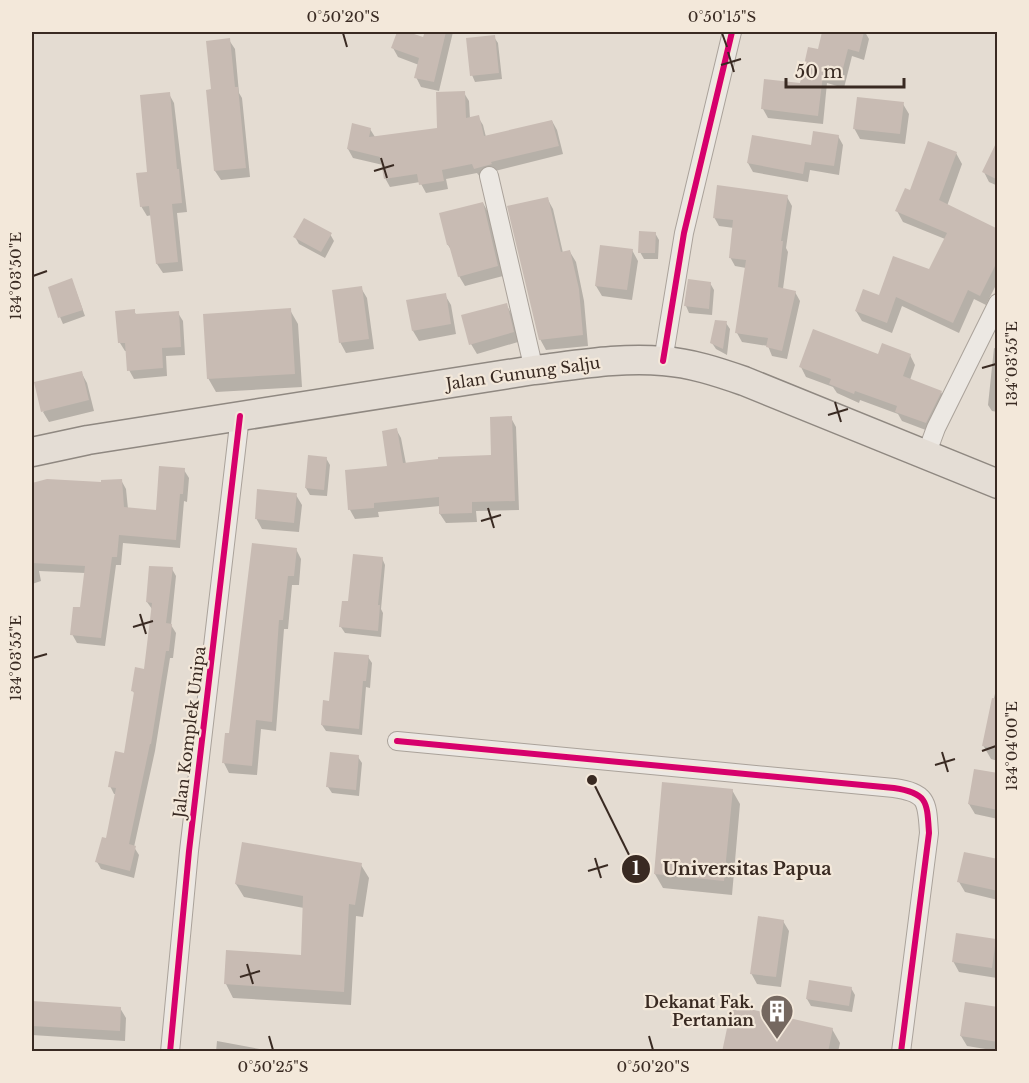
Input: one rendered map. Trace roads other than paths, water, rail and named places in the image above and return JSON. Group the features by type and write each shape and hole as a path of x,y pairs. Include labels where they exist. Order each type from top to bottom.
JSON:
{"main road":[{"name":"Jalan Gunung Salju","path":"32,452 240,416 534,370 601,362 663,361 708,369 744,381 998,484"}],"street":[{"path":"663,361 684,233 732,32"},
{"path":"489,177 534,370"},
{"path":"926,455 936,428 998,303"},
{"name":"Jalan Komplek Unipa","path":"170,1052 189,851 240,416"},
{"path":"397,741 894,788 910,790 918,794 927,812 929,833 901,1052"}],"place":[{"name":"Universitas Papua","path":"592,780"},
{"name":"Dekanat Fak. Pertanian","path":"777,1040"}]}
